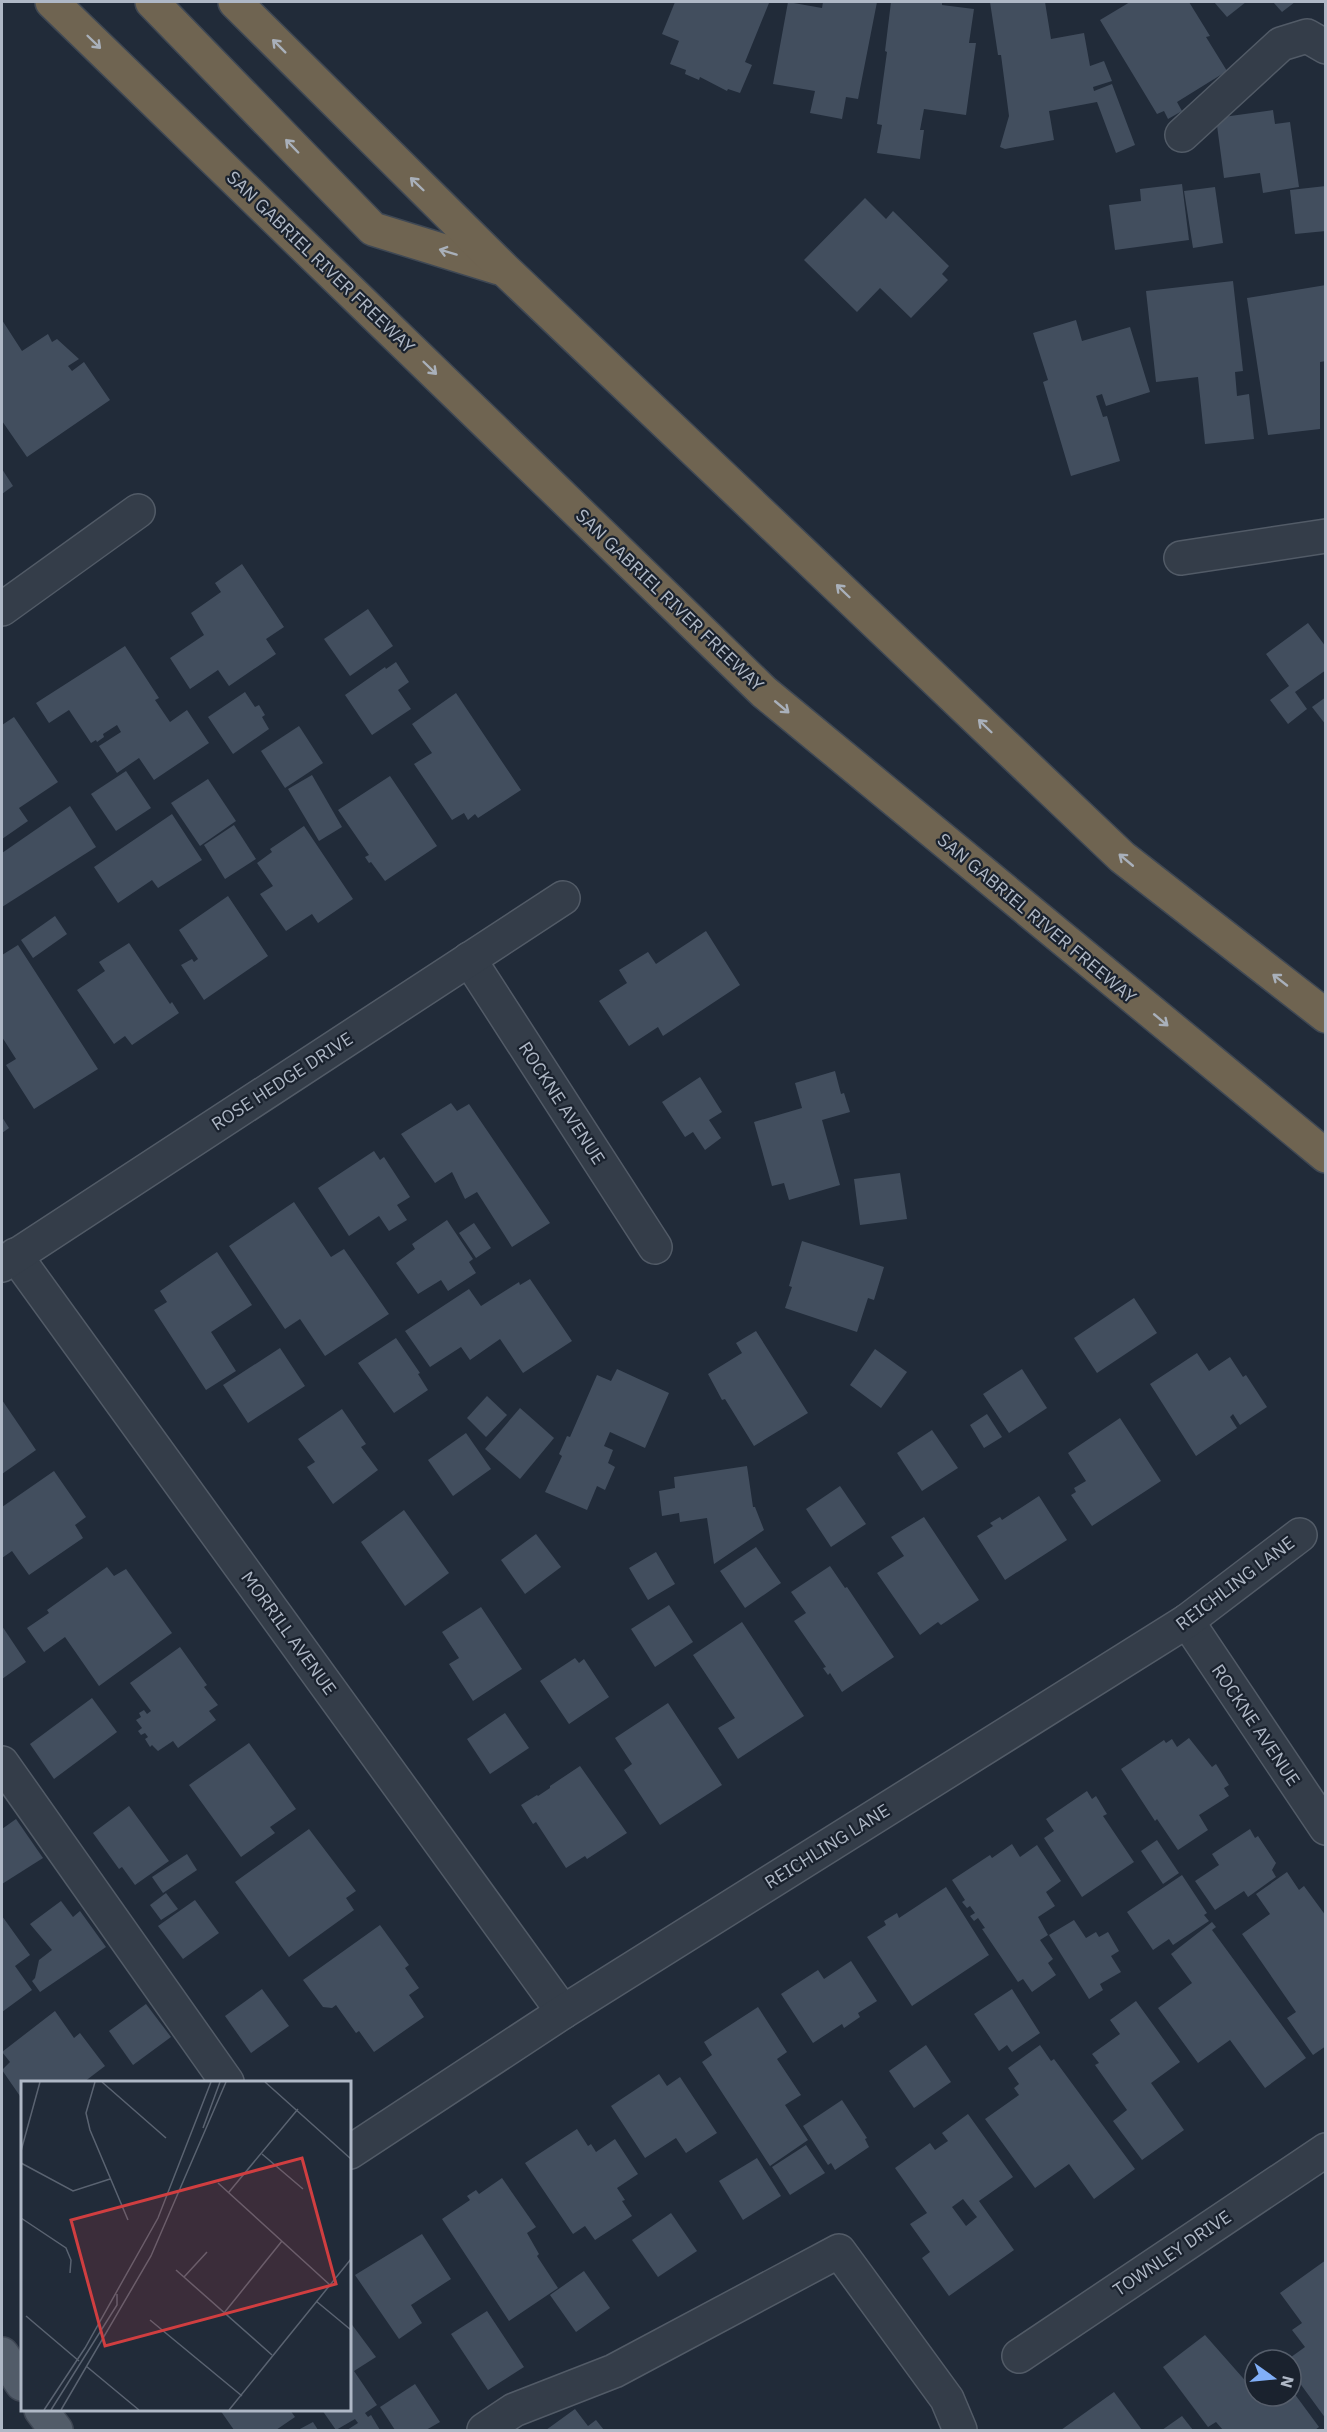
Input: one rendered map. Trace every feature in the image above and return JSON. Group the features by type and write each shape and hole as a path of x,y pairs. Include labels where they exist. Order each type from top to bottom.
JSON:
{"highway":[{"name":"SAN GABRIEL RIVER FREEWAY","path":"52,2 764,692 1326,1156"},
{"path":"152,2 373,229 504,269"},
{"path":"235,2 504,269 1122,856 1326,1016"}],"main road":[{"path":"42,2411 56,2430"}],"street":[{"path":"1182,135 1281,44 1306,36 1326,47"},
{"path":"2,609 138,511"},
{"path":"1181,558 1326,536"},
{"name":"ROSE HEDGE DRIVE","path":"8,1260 563,898"},
{"name":"ROCKNE AVENUE","path":"469,959 655,1248"},
{"name":"MORRILL AVENUE","path":"8,1260 563,2012"},
{"name":"REICHLING LANE","path":"351,2151 563,2012 1187,1621 1300,1535"},
{"name":"ROCKNE AVENUE","path":"1187,1621 1326,1828"},
{"path":"2,1763 226,2081"},
{"name":"TOWNLEY DRIVE","path":"1019,2356 1326,2150"},
{"path":"484,2430 514,2410 614,2371 838,2251 947,2399 960,2430"}],"building":[{"path":"675,2 769,3 745,62 752,65 740,93 728,89 727,91 700,77 699,80 685,74 686,70 670,64 679,41 662,34"},
{"path":"788,2 822,8 823,2 877,2 858,99 846,97 842,119 810,113 815,91 773,84"},
{"path":"891,2 942,2 942,5 974,9 969,43 976,43 966,115 924,109 920,130 924,130 920,159 877,153 882,125 877,124"},
{"path":"990,2 1045,2 1051,39 1084,33 1090,66 1104,61 1112,81 1093,87 1094,91 1112,84 1135,145 1116,153 1097,102 1049,111 1054,140 1005,149 1000,147 1009,116 1001,55 998,55"},
{"path":"1130,2 1189,2 1210,36 1206,37 1227,71 1177,102 1182,111 1168,119 1164,111 1157,114 1100,20"},
{"path":"1214,2 1246,2 1227,17"},
{"path":"1273,2 1295,2 1282,12"},
{"path":"1273,110 1275,124 1290,122 1299,187 1263,193 1260,173 1224,178 1216,118"},
{"path":"1182,184 1189,240 1115,250 1109,205 1141,201 1140,189"},
{"path":"1326,186 1326,231 1295,234 1290,190"},
{"path":"1215,187 1223,243 1193,248 1184,191"},
{"path":"865,198 886,219 893,211 949,266 942,274 948,280 911,318 880,288 857,312 804,260"},
{"path":"1233,281 1243,371 1235,372 1237,396 1249,394 1254,439 1205,444 1198,377 1156,382 1146,291"},
{"path":"1326,285 1326,361 1320,362 1320,429 1268,435 1247,298"},
{"path":"2,320 22,351 48,334 52,342 57,339 79,359 68,366 72,371 84,362 110,400 27,457 2,421"},
{"path":"1076,320 1082,341 1130,327 1150,392 1106,406 1102,394 1096,396 1103,417 1107,416 1120,461 1071,476 1043,382 1048,380 1033,333"},
{"path":"2,469 13,486 2,494"},
{"path":"242,564 284,627 266,639 276,654 229,686 218,670 190,689 170,658 204,635 191,613 221,592 215,583"},
{"path":"368,609 393,646 350,676 324,639"},
{"path":"1308,623 1326,647 1326,670 1295,692 1307,709 1288,724 1270,700 1289,686 1266,654"},
{"path":"125,646 159,698 155,700 170,722 187,710 209,743 154,780 139,758 117,773 99,746 121,732 117,725 103,734 104,737 97,742 96,740 91,743 69,710 49,723 36,703"},
{"path":"396,662 409,682 398,690 411,709 372,735 345,695"},
{"path":"245,692 255,707 259,705 265,715 262,717 269,729 233,754 208,717"},
{"path":"456,693 521,790 478,818 475,814 468,820 464,813 452,820 414,764 432,753 412,724"},
{"path":"1326,697 1326,725 1312,707"},
{"path":"14,717 58,782 19,808 28,821 2,839 2,725"},
{"path":"299,726 323,763 285,788 261,751"},
{"path":"126,771 151,808 116,831 91,794"},
{"path":"312,775 342,827 319,841 288,789"},
{"path":"390,776 437,846 385,881 365,857 369,855 338,810"},
{"path":"208,779 236,821 200,846 171,803"},
{"path":"70,806 96,847 2,907 2,853"},
{"path":"172,814 202,860 158,888 152,880 118,903 94,867"},
{"path":"234,825 256,859 225,879 204,845"},
{"path":"304,826 353,899 318,923 312,914 286,931 260,894 273,886 257,863 272,852 270,849"},
{"path":"228,896 268,956 204,1000 181,965 192,959 194,962 198,959 179,930"},
{"path":"55,916 67,934 33,958 21,940"},
{"path":"706,931 740,985 663,1036 658,1027 629,1046 599,1001 627,983 619,970 648,952 656,964"},
{"path":"129,943 170,1004 172,1002 179,1013 132,1045 125,1036 114,1044 77,990 105,971 99,962"},
{"path":"18,945 98,1069 34,1109 6,1065 16,1059 2,1037 2,955"},
{"path":"835,1071 841,1094 844,1093 850,1112 822,1120 840,1185 789,1200 784,1183 772,1186 754,1122 802,1108 795,1083"},
{"path":"700,1077 722,1112 709,1120 721,1138 705,1150 693,1132 685,1137 662,1102"},
{"path":"451,1103 457,1111 469,1104 550,1223 512,1247 477,1192 465,1199 452,1172 435,1183 401,1134"},
{"path":"2,1117 9,1128 2,1133"},
{"path":"374,1151 380,1160 384,1157 410,1197 397,1205 407,1220 389,1231 379,1216 349,1236 318,1188"},
{"path":"900,1173 907,1219 860,1225 854,1179"},
{"path":"294,1202 331,1257 344,1249 389,1314 325,1356 300,1319 285,1329 229,1246"},
{"path":"447,1220 473,1259 469,1262 476,1273 448,1291 441,1280 418,1294 396,1263 415,1249 412,1244"},
{"path":"474,1223 491,1248 476,1258 459,1233"},
{"path":"802,1241 884,1267 874,1300 868,1298 857,1332 785,1308"},
{"path":"217,1252 252,1305 211,1332 236,1371 206,1390 154,1310 167,1302 160,1291"},
{"path":"530,1279 572,1341 523,1373 500,1339 470,1360 461,1347 430,1367 405,1331 469,1289 481,1306 519,1282 520,1285"},
{"path":"1134,1298 1157,1333 1097,1373 1074,1338"},
{"path":"756,1331 808,1413 754,1446 725,1399 722,1400 708,1374 742,1353 736,1343"},
{"path":"396,1338 420,1373 418,1374 428,1390 394,1413 358,1363"},
{"path":"280,1348 305,1386 248,1423 223,1385"},
{"path":"875,1349 907,1372 881,1408 850,1385"},
{"path":"1197,1353 1209,1371 1230,1357 1243,1377 1246,1375 1267,1407 1240,1425 1233,1414 1230,1417 1237,1428 1196,1456 1150,1384"},
{"path":"617,1369 669,1393 645,1448 610,1432 604,1446 613,1450 608,1463 615,1467 605,1490 597,1486 587,1510 545,1492 562,1456 559,1454 567,1436 570,1437 597,1375 611,1381"},
{"path":"1022,1369 1047,1408 1009,1433 983,1394"},
{"path":"487,1396 507,1415 486,1437 467,1418"},
{"path":"2,1400 36,1450 2,1474"},
{"path":"520,1408 554,1438 520,1479 485,1449"},
{"path":"342,1409 366,1444 361,1447 378,1470 333,1504 307,1467 315,1462 298,1439"},
{"path":"987,1414 1002,1437 984,1448 970,1425"},
{"path":"1120,1418 1161,1481 1092,1526 1071,1495 1076,1492 1074,1488 1086,1481 1068,1453"},
{"path":"932,1430 958,1468 922,1491 897,1453"},
{"path":"466,1433 491,1469 453,1496 428,1460"},
{"path":"747,1466 753,1507 755,1507 764,1530 714,1564 707,1518 680,1522 679,1513 662,1516 659,1491 675,1488 674,1477"},
{"path":"54,1471 86,1517 75,1525 83,1538 29,1575 12,1551 2,1558 2,1507"},
{"path":"840,1486 866,1524 831,1547 806,1509"},
{"path":"1039,1496 1067,1540 1005,1580 977,1536 993,1526 990,1523 1000,1517 1002,1520"},
{"path":"404,1510 449,1573 405,1606 361,1542"},
{"path":"924,1517 979,1600 941,1625 938,1622 920,1635 877,1573 904,1556 891,1537"},
{"path":"536,1534 561,1567 525,1594 501,1560"},
{"path":"756,1547 781,1583 745,1608 720,1571"},
{"path":"656,1552 675,1584 648,1600 629,1568"},
{"path":"830,1566 845,1588 847,1587 894,1657 842,1692 830,1673 828,1675 823,1668 826,1667 794,1621 806,1613 791,1592"},
{"path":"107,1567 114,1576 126,1569 172,1633 99,1686 65,1637 44,1652 27,1628 49,1613 47,1610"},
{"path":"669,1605 693,1642 655,1667 631,1629"},
{"path":"481,1607 522,1669 473,1701 449,1664 459,1658 442,1632"},
{"path":"742,1622 804,1716 738,1759 718,1728 735,1718 693,1655"},
{"path":"2,1626 26,1662 2,1679"},
{"path":"180,1647 207,1685 204,1687 218,1705 209,1711 216,1720 178,1748 173,1741 158,1751 152,1745 150,1747 145,1739 148,1737 145,1733 141,1735 138,1731 142,1728 136,1720 141,1717 139,1713 144,1710 147,1714 151,1711 130,1683"},
{"path":"575,1658 579,1663 584,1659 609,1697 569,1724 540,1681"},
{"path":"92,1698 117,1732 54,1779 30,1744"},
{"path":"668,1703 722,1785 660,1825 624,1770 632,1764 615,1738"},
{"path":"505,1713 529,1748 490,1774 467,1739"},
{"path":"1189,1738 1212,1767 1216,1764 1229,1785 1224,1788 1229,1796 1199,1815 1208,1830 1178,1850 1157,1819 1155,1821 1121,1769 1164,1740 1166,1743 1172,1739 1177,1747"},
{"path":"249,1743 296,1809 270,1827 275,1833 241,1857 189,1785"},
{"path":"580,1766 627,1833 587,1859 585,1856 566,1868 536,1822 533,1824 521,1805 538,1796"},
{"path":"1087,1791 1092,1799 1096,1796 1107,1814 1103,1816 1134,1862 1082,1897 1044,1838 1054,1831 1046,1819"},
{"path":"129,1806 169,1861 135,1885 122,1867 119,1869 93,1833"},
{"path":"16,1819 43,1858 2,1884 2,1829"},
{"path":"309,1829 356,1891 346,1898 354,1910 289,1957 235,1882"},
{"path":"1250,1829 1255,1838 1258,1836 1276,1863 1272,1870 1276,1877 1248,1897 1244,1891 1215,1910 1195,1881 1219,1865 1212,1854"},
{"path":"1157,1840 1179,1873 1163,1884 1141,1851"},
{"path":"1012,1844 1020,1857 1037,1845 1061,1881 1046,1892 1055,1906 1038,1917 1048,1935 1040,1940 1053,1959 1048,1963 1056,1975 1032,1992 1023,1979 1018,1982 982,1929 985,1928 978,1918 974,1921 970,1916 975,1913 970,1906 967,1908 962,1902 965,1900 952,1880 990,1855 992,1858"},
{"path":"187,1854 197,1870 163,1893 152,1877"},
{"path":"1287,1872 1299,1890 1304,1886 1326,1916 1326,2046 1313,2055 1287,2018 1296,2012 1242,1934 1270,1914 1256,1894"},
{"path":"1182,1875 1207,1913 1204,1915 1209,1921 1173,1945 1169,1939 1153,1950 1127,1912"},
{"path":"946,1887 989,1955 912,2006 867,1937 886,1925 884,1921 897,1913 899,1918"},
{"path":"166,1893 178,1909 161,1920 150,1905"},
{"path":"195,1900 219,1933 183,1959 158,1926"},
{"path":"61,1901 73,1917 80,1911 106,1947 40,1992 32,1981 35,1978 39,1960 52,1950 30,1924"},
{"path":"2,1916 30,1955 15,1966 32,1990 2,2012"},
{"path":"1074,1920 1086,1938 1096,1932 1099,1937 1108,1932 1119,1951 1111,1956 1121,1972 1100,1984 1103,1990 1089,1999 1049,1935"},
{"path":"1212,1922 1216,1927 1212,1930 1306,2058 1265,2088 1230,2040 1198,2063 1158,2008 1192,1983 1171,1954"},
{"path":"380,1925 409,1965 405,1968 419,1988 409,1995 424,2017 374,2052 359,2031 356,2033 336,2005 332,2008 323,2007 303,1980"},
{"path":"851,1961 877,2001 858,2013 860,2017 844,2028 842,2024 813,2043 781,1994 818,1970 824,1979"},
{"path":"262,1989 289,2026 251,2053 225,2016"},
{"path":"1012,1989 1040,2033 1012,2052 1007,2045 999,2051 974,2014"},
{"path":"1136,2001 1180,2062 1151,2083 1184,2130 1142,2160 1113,2121 1127,2110 1095,2065 1099,2063 1092,2054 1120,2034 1110,2020"},
{"path":"146,2004 171,2037 133,2065 109,2031"},
{"path":"758,2007 787,2052 777,2059 801,2095 785,2105 808,2140 770,2166 702,2062 712,2055 704,2042"},
{"path":"55,2011 74,2038 80,2033 105,2066 85,2081 21,2081 21,2098 2,2070 10,2062 2,2052"},
{"path":"926,2045 951,2082 914,2108 889,2071"},
{"path":"1040,2045 1051,2061 1054,2059 1135,2169 1094,2199 1069,2164 1035,2188 985,2119 1019,2095 1014,2088 1019,2084 1008,2068"},
{"path":"659,2074 667,2086 680,2077 717,2133 686,2153 676,2138 645,2158 611,2106"},
{"path":"842,2100 867,2138 865,2139 869,2147 835,2170 831,2163 828,2165 803,2126"},
{"path":"968,2114 1013,2177 979,2201 1014,2250 949,2296 922,2258 930,2252 910,2224 927,2213 895,2168 930,2143 935,2150 948,2141 942,2133","holes":["963,2199 977,2217 966,2226 952,2207"]},
{"path":"577,2129 588,2146 591,2144 596,2152 615,2139 638,2174 617,2188 632,2216 595,2240 585,2226 573,2234 525,2163"},
{"path":"806,2145 825,2173 790,2195 772,2167"},
{"path":"757,2158 781,2196 743,2220 719,2181"},
{"path":"502,2178 536,2227 527,2233 539,2254 537,2256 558,2288 509,2321 442,2219 470,2200 467,2196 476,2190 479,2194"},
{"path":"671,2213 697,2251 658,2277 632,2240"},
{"path":"422,2234 451,2279 411,2305 422,2323 399,2339 355,2275"},
{"path":"1326,2260 1326,2419 1303,2387 1303,2348 1305,2347 1292,2330 1302,2323 1280,2293"},
{"path":"584,2271 610,2308 576,2332 550,2295"},
{"path":"487,2311 524,2367 488,2390 451,2334"},
{"path":"351,2323 376,2357 354,2371 377,2405 365,2413 368,2417 371,2415 380,2430 347,2430 358,2423 355,2419 336,2430 323,2411 351,2411"},
{"path":"1205,2335 1243,2378 1243,2408 1303,2408 1303,2405 1319,2427 1315,2430 1223,2430 1216,2422 1208,2427 1163,2367"},
{"path":"415,2384 440,2422 426,2430 395,2430 380,2407"},
{"path":"1114,2392 1142,2430 1061,2430"},
{"path":"575,2409 588,2426 596,2420 604,2430 546,2430"},
{"path":"221,2411 291,2411 295,2417 276,2430 234,2430"},
{"path":"1182,2416 1193,2430 1162,2430"},
{"path":"313,2422 318,2430 298,2430"}]}
